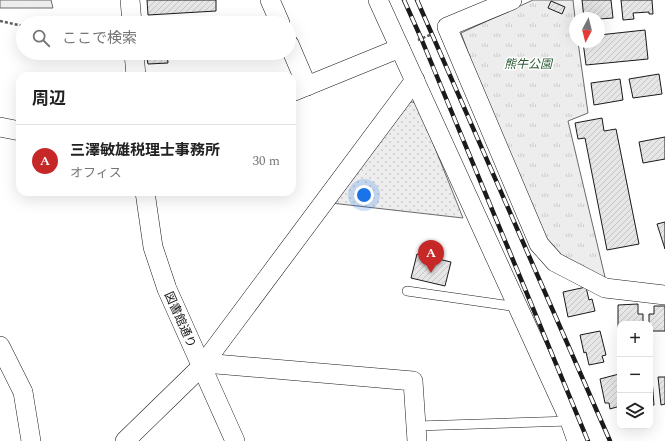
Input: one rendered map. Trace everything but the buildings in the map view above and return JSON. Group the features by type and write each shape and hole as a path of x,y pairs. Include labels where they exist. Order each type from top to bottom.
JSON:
{"street":[{"path":"130,0 131,16"},
{"path":"270,0 277,16"},
{"path":"378,0 570,421 577,441"},
{"path":"512,0 447,27 538,244 555,262 605,288 665,295"},
{"path":"296,73 300,89 400,48"},
{"path":"135,60 136,72"},
{"path":"293,60 296,72"},
{"path":"125,441 203,365 415,80"},
{"path":"0,127 16,130"},
{"name":"図書館通り","path":"146,196 153,247 167,289 203,365 235,441"},
{"path":"0,346 23,392 31,441"},
{"path":"203,365 413,381 417,434"}],"lane":[{"path":"407,291 518,307"},
{"path":"417,434 570,421"}],"path":[{"path":"0,21 16,24"},
{"path":"400,48 447,27"}],"green space":[{"name":"熊牛公園","path":"533,0 573,0 574,12 569,12 569,48 579,48 588,113 568,121 605,277 558,268 539,244 461,33"},
{"path":"406,101 417,103 463,218 331,203"}],"shaded area":[{"path":"0,0 51,0 53,8 0,8"}],"railway":[{"path":"404,0 588,441"},
{"path":"417,0 610,441"}],"place":[{"name":"三澤敏雄税理士事務所","path":"431,273"}]}
